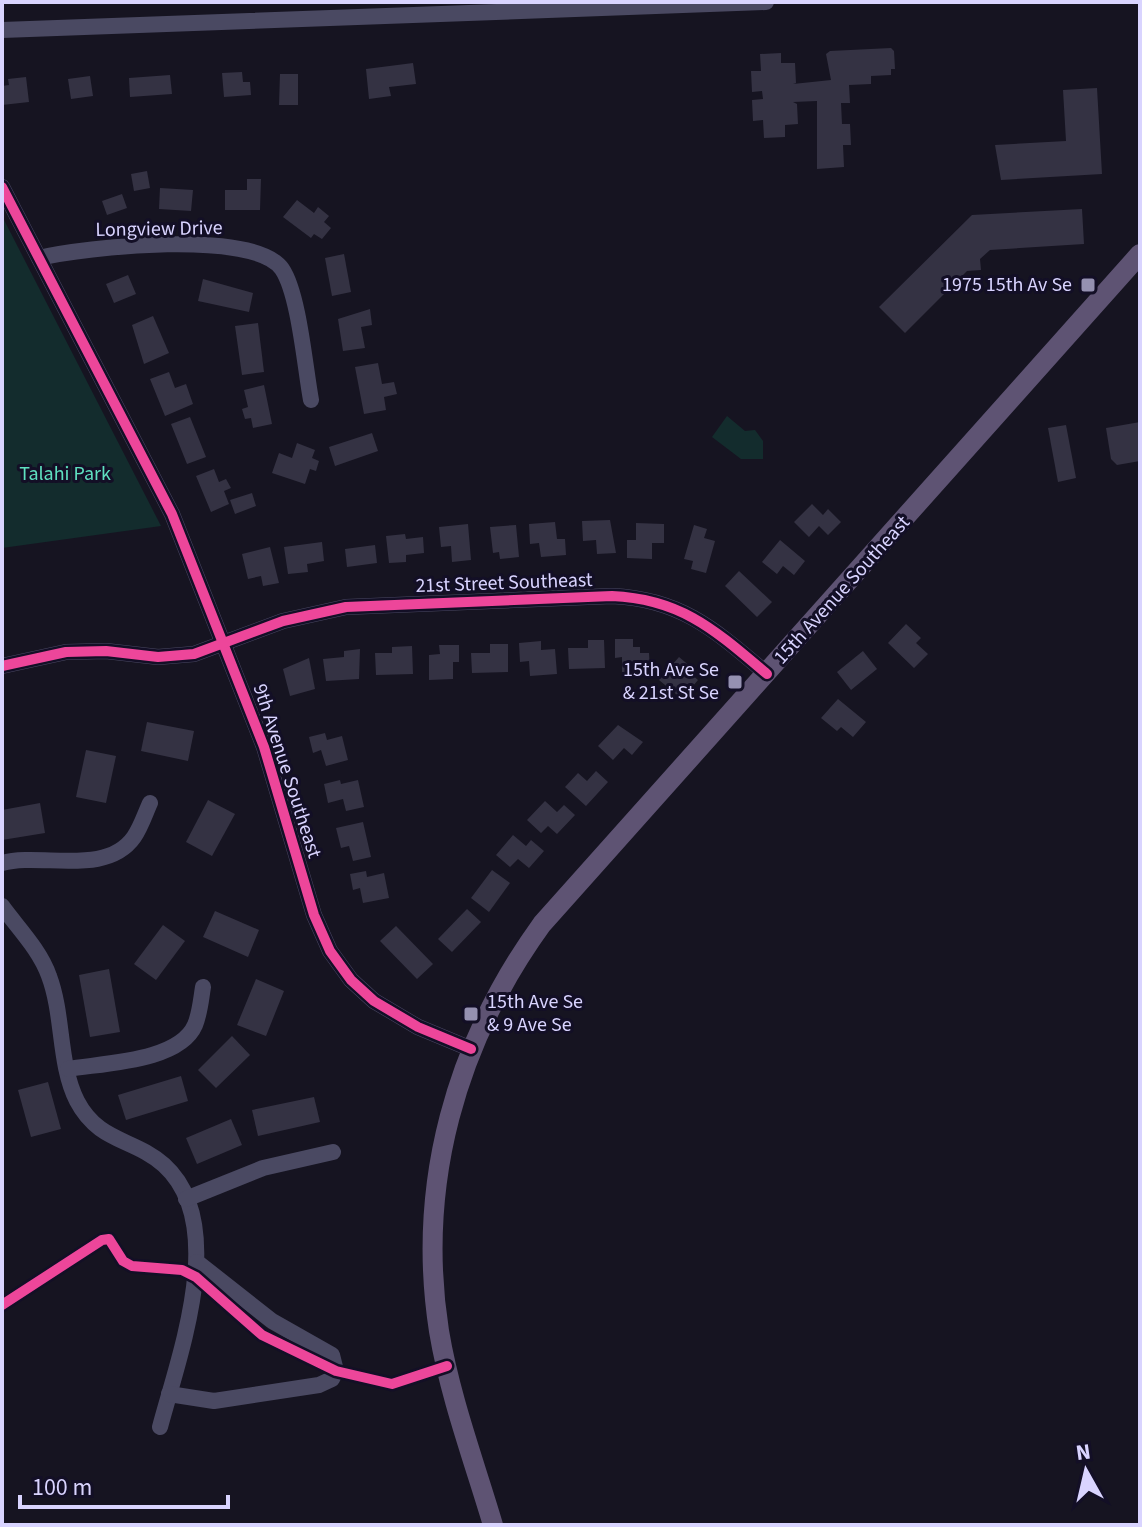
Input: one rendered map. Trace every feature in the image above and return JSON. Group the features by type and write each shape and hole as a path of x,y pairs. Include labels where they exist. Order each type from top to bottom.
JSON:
{"main road":[{"name":"15th Avenue Southeast","path":"493,1525 447,1366 433,1267 437,1171 452,1103 471,1049 499,987 542,924 1140,254"}],"street":[{"path":"2,30 643,4 766,2"},
{"name":"9th Avenue Southeast","path":"2,187 172,514 264,747 314,915 330,951 351,980 374,1001 418,1027 471,1049"},
{"name":"Longview Drive","path":"39,258 61,252 162,245 234,247 266,254 277,262 290,284 311,400"},
{"name":"21st Street Southeast","path":"2,666 66,652 174,656 224,644 303,615 346,607 635,597 680,609 767,674"},
{"path":"2,863 75,860 113,852 133,839 150,803"},
{"path":"2,906 49,974 68,1069 78,1102 97,1128 165,1166 186,1199 194,1224 197,1262 160,1427"},
{"path":"68,1069 132,1060 180,1042 195,1024 203,987"},
{"path":"186,1199 263,1168 333,1152"},
{"path":"169,1394 214,1401 319,1385 332,1379 336,1371 332,1355 272,1321 197,1262"}],"green space":[{"name":"Talahi Park","path":"2,216 161,526 2,548"},
{"path":"727,416 745,431 755,430 763,441 763,459 741,459 712,437"}],"building":[{"path":"891,48 895,69 891,69 891,75 871,76 871,84 849,85 850,103 841,103 842,124 850,124 851,145 843,145 844,167 817,169 817,101 793,102 797,104 798,124 785,125 785,137 764,138 763,120 753,121 752,100 763,99 762,91 752,92 751,71 761,71 760,54 781,53 781,63 795,63 796,83 793,84 831,80 826,54 830,51"},
{"path":"413,63 416,84 389,87 391,96 369,99 366,69"},
{"path":"242,72 243,82 250,82 251,95 224,97 222,73"},
{"path":"280,74 298,74 298,105 279,105"},
{"path":"170,75 172,94 130,97 129,78"},
{"path":"90,76 93,96 71,99 68,79"},
{"path":"26,77 29,102 2,105 2,86 9,85 8,79"},
{"path":"1097,88 1102,174 1001,180 995,145 1066,141 1063,90"},
{"path":"147,171 150,188 134,191 131,174"},
{"path":"247,179 261,179 260,210 225,210 225,190 247,190"},
{"path":"160,188 193,190 191,211 159,209"},
{"path":"122,194 127,208 107,215 102,201"},
{"path":"297,200 314,213 318,207 329,216 324,222 331,228 322,239 314,234 311,238 283,217"},
{"path":"1082,209 1084,244 990,250 980,259 981,270 967,271 905,333 879,307 972,215"},
{"path":"344,254 351,292 332,296 325,258"},
{"path":"128,275 136,294 114,303 106,284"},
{"path":"203,279 253,293 249,312 198,301"},
{"path":"370,309 372,325 361,327 365,348 343,351 338,319"},
{"path":"153,316 169,353 144,364 132,325"},
{"path":"258,323 264,372 242,375 235,326"},
{"path":"378,363 382,384 394,382 397,394 384,397 386,410 364,414 355,367"},
{"path":"169,372 175,388 186,384 193,404 165,416 150,379"},
{"path":"264,385 272,424 253,428 251,418 245,419 242,409 248,407 244,390"},
{"path":"190,417 206,457 187,464 171,424"},
{"path":"1140,422 1140,461 1117,465 1111,459 1106,428"},
{"path":"1066,425 1076,478 1058,482 1048,428"},
{"path":"372,433 378,451 335,466 329,447"},
{"path":"297,443 315,450 312,458 319,461 316,471 310,469 305,484 272,473 279,453 292,458"},
{"path":"214,469 219,482 226,479 231,488 224,491 229,504 211,512 196,476"},
{"path":"252,493 256,506 235,514 230,500"},
{"path":"812,504 823,515 828,509 841,522 828,535 819,526 809,537 794,522"},
{"path":"610,520 616,553 597,554 596,540 583,541 582,521"},
{"path":"555,522 557,539 565,539 566,555 541,557 539,543 530,544 529,524"},
{"path":"636,523 664,524 664,543 652,543 652,559 627,558 627,540 636,540"},
{"path":"468,524 471,560 452,562 451,546 441,547 439,527"},
{"path":"516,525 519,557 500,559 499,552 493,553 490,527"},
{"path":"694,525 707,529 704,538 715,541 706,573 691,569 693,561 684,559"},
{"path":"405,534 406,539 423,537 424,553 406,555 406,562 389,563 386,536"},
{"path":"780,540 805,561 794,575 783,566 777,574 762,562"},
{"path":"322,542 324,561 307,564 308,572 288,574 284,547"},
{"path":"375,545 377,563 347,567 345,549"},
{"path":"270,547 279,583 263,586 261,576 248,579 242,554"},
{"path":"739,571 772,602 757,617 725,586"},
{"path":"906,624 921,638 916,643 928,654 914,668 888,643"},
{"path":"615,639 633,639 633,647 640,647 640,653 649,653 650,671 622,672 622,657 615,658"},
{"path":"588,640 604,640 605,668 569,669 568,648 588,648"},
{"path":"541,641 541,650 555,649 557,674 530,676 529,661 520,662 519,643"},
{"path":"490,644 508,644 508,672 472,673 471,653 490,653"},
{"path":"439,645 459,645 459,662 453,662 453,679 429,680 429,655 440,654"},
{"path":"412,646 413,674 376,675 375,653 392,653 392,647"},
{"path":"360,649 359,679 326,681 323,659 344,657 344,651"},
{"path":"863,651 877,669 851,690 837,672"},
{"path":"679,657 691,667 688,671 698,680 682,699 659,680"},
{"path":"309,658 315,689 290,696 283,669"},
{"path":"838,699 866,722 853,737 841,727 837,731 821,718"},
{"path":"147,722 194,731 188,761 141,751"},
{"path":"618,725 643,742 632,755 624,748 613,760 598,746"},
{"path":"325,733 327,740 342,736 348,760 326,766 321,750 313,753 309,737"},
{"path":"86,750 116,756 106,803 76,797"},
{"path":"596,771 608,782 586,806 565,787 578,773 587,781"},
{"path":"340,780 341,784 358,780 364,807 346,811 343,799 328,803 324,784"},
{"path":"208,800 235,814 212,856 186,842"},
{"path":"545,801 557,812 564,805 575,815 557,834 548,826 541,833 527,820"},
{"path":"40,803 45,833 2,840 2,810"},
{"path":"363,822 371,857 353,861 349,846 341,848 336,828"},
{"path":"513,835 526,846 531,840 544,851 529,868 518,859 510,867 496,855"},
{"path":"492,870 510,883 489,912 471,898"},
{"path":"366,871 367,877 384,873 389,898 363,903 360,888 353,890 350,874"},
{"path":"467,909 481,922 452,952 438,939"},
{"path":"215,911 259,930 248,957 203,937"},
{"path":"163,925 185,941 156,980 134,964"},
{"path":"396,926 433,964 417,979 380,941"},
{"path":"109,969 120,1032 90,1037 79,975"},
{"path":"256,979 284,991 266,1036 237,1025"},
{"path":"232,1036 250,1055 216,1088 198,1070"},
{"path":"181,1076 188,1101 126,1120 118,1095"},
{"path":"48,1082 61,1129 31,1137 18,1090"},
{"path":"314,1097 320,1122 258,1136 252,1110"},
{"path":"231,1119 242,1145 197,1164 186,1138"}],"cycle path":[{"path":"2,187 172,514 264,747 314,915 330,951 351,980 374,1001 418,1027 471,1049"},
{"path":"2,666 66,652 106,651 158,657 194,654 283,621 346,607 612,596 659,603 697,620 767,674"},
{"path":"2,1305 102,1240 109,1239 123,1261 132,1266 182,1270 196,1277 262,1335 336,1371 392,1384 447,1366"}],"place":[{"name":"1975 15th Av Se","path":"1088,285"},
{"name":"15th Ave Se & 21st St Se","path":"735,682"},
{"name":"15th Ave Se & 9 Ave Se","path":"471,1014"}]}
